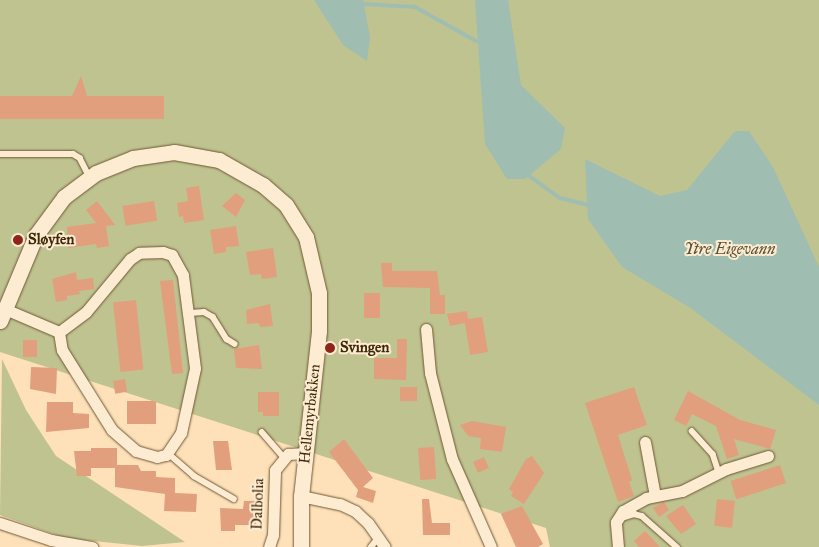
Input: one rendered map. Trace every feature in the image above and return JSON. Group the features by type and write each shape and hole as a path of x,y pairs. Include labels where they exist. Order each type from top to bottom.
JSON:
{"street":[{"name":"Hellemyrbakken","path":"3,315 36,235 64,197 89,176 112,164 154,154 174,152 207,156 246,173 286,205 306,237 320,293 320,331 301,496 301,547"},
{"path":"151,251 172,255 179,264 190,313 193,380 181,433 168,453 157,457 136,450 112,430 62,350 59,332 62,326 86,312 130,259 151,251"},
{"path":"3,315 59,332"},
{"path":"426,329 430,373 452,459 491,547"},
{"path":"645,442 655,496"},
{"path":"284,457 306,452"},
{"path":"618,547 616,522 623,511 655,496 690,488 719,472 768,456"},
{"name":"Dalbolia","path":"268,547 273,535 272,480 284,457"},
{"path":"301,496 340,504 355,511 382,542"},
{"path":"0,524 40,537 92,547"}],"lane":[{"path":"0,154 73,154 80,158 89,176"},
{"path":"190,313 204,312 213,316 227,338 235,344"},
{"path":"692,431 713,454 719,472"},
{"path":"262,432 284,457"},
{"path":"168,453 194,476 234,499"},
{"path":"616,522 626,515 642,516 677,547"},
{"path":"371,547 382,542"}],"green space":[{"path":"0,0 819,0 819,547 550,547 546,528 0,352"},
{"path":"2,359 26,410 56,456 185,542 142,546 65,538 0,515"}],"water":[{"path":"314,0 363,0 370,37 367,61 343,45"},
{"path":"475,0 508,0 521,85 565,128 561,149 525,179 507,179 485,144"},
{"name":"Ytre Eigevann","path":"735,131 749,131 773,167 819,267 819,405 689,307 622,267 588,219 585,159 660,196 687,190"}],"building":[{"path":"81,76 87,96 164,96 164,119 0,119 0,96 72,96"},
{"path":"199,186 204,220 184,223 183,216 179,217 177,203 188,201 186,188"},
{"path":"236,193 245,200 236,217 222,206"},
{"path":"97,201 115,225 106,226 109,246 97,248 96,244 68,248 67,227 96,223 86,210"},
{"path":"154,201 157,221 126,226 122,206"},
{"path":"236,226 239,246 226,247 226,252 214,254 210,230"},
{"path":"273,248 277,277 262,279 261,274 250,275 246,252"},
{"path":"381,263 392,263 392,271 437,271 440,295 445,295 445,314 430,314 430,288 383,287"},
{"path":"76,272 77,280 93,278 94,289 79,291 80,294 67,296 67,300 56,302 52,279"},
{"path":"173,280 183,373 172,374 160,281"},
{"path":"364,293 380,293 380,318 364,318"},
{"path":"136,300 143,370 120,372 113,302"},
{"path":"270,304 273,326 260,327 259,323 247,324 246,310"},
{"path":"467,311 468,319 482,317 488,352 470,355 465,323 450,326 447,314"},
{"path":"397,339 407,339 406,380 374,379 374,358 397,358"},
{"path":"23,340 37,340 37,357 23,357"},
{"path":"259,345 262,369 236,368 234,349"},
{"path":"31,367 57,368 56,394 30,389"},
{"path":"125,379 127,392 115,394 113,381"},
{"path":"400,387 417,387 417,401 400,401"},
{"path":"634,387 647,425 618,435 632,480 629,482 634,496 618,502 585,403"},
{"path":"688,391 740,420 776,430 770,449 734,439 739,455 727,459 716,426 692,414 686,426 674,420"},
{"path":"258,392 279,392 279,416 263,416 263,412 258,412"},
{"path":"127,401 156,401 156,424 127,424"},
{"path":"47,402 73,402 73,413 89,414 89,428 46,432"},
{"path":"472,421 506,427 502,452 480,449 481,438 468,436 460,425"},
{"path":"344,439 373,478 363,487 376,491 373,503 356,497 358,490 329,452"},
{"path":"213,441 228,441 232,470 216,470"},
{"path":"434,447 436,479 420,480 418,448"},
{"path":"91,448 117,448 117,465 138,465 141,471 156,471 156,477 175,478 175,493 197,494 196,512 164,511 165,494 115,487 115,468 91,468 91,476 77,476 74,451 91,451"},
{"path":"532,456 544,473 524,504 511,496 513,492 509,489 526,459"},
{"path":"484,457 489,468 478,473 473,462"},
{"path":"780,465 786,483 736,499 731,481"},
{"path":"422,499 429,499 432,523 450,523 450,535 423,535"},
{"path":"717,499 735,501 732,528 714,526"},
{"path":"244,501 256,501 256,525 235,525 235,531 221,531 220,508 243,509"},
{"path":"664,502 669,510 659,517 653,508"},
{"path":"683,505 696,524 681,534 666,516"},
{"path":"522,506 543,544 538,547 516,547 501,514"},
{"path":"645,531 660,547 639,547 634,541"}],"waterway":[{"path":"364,4 415,7 476,41"},
{"path":"528,175 560,198 588,205"}],"place":[{"name":"Sløyfen","path":"18,240"},
{"name":"Svingen","path":"330,348"}]}
